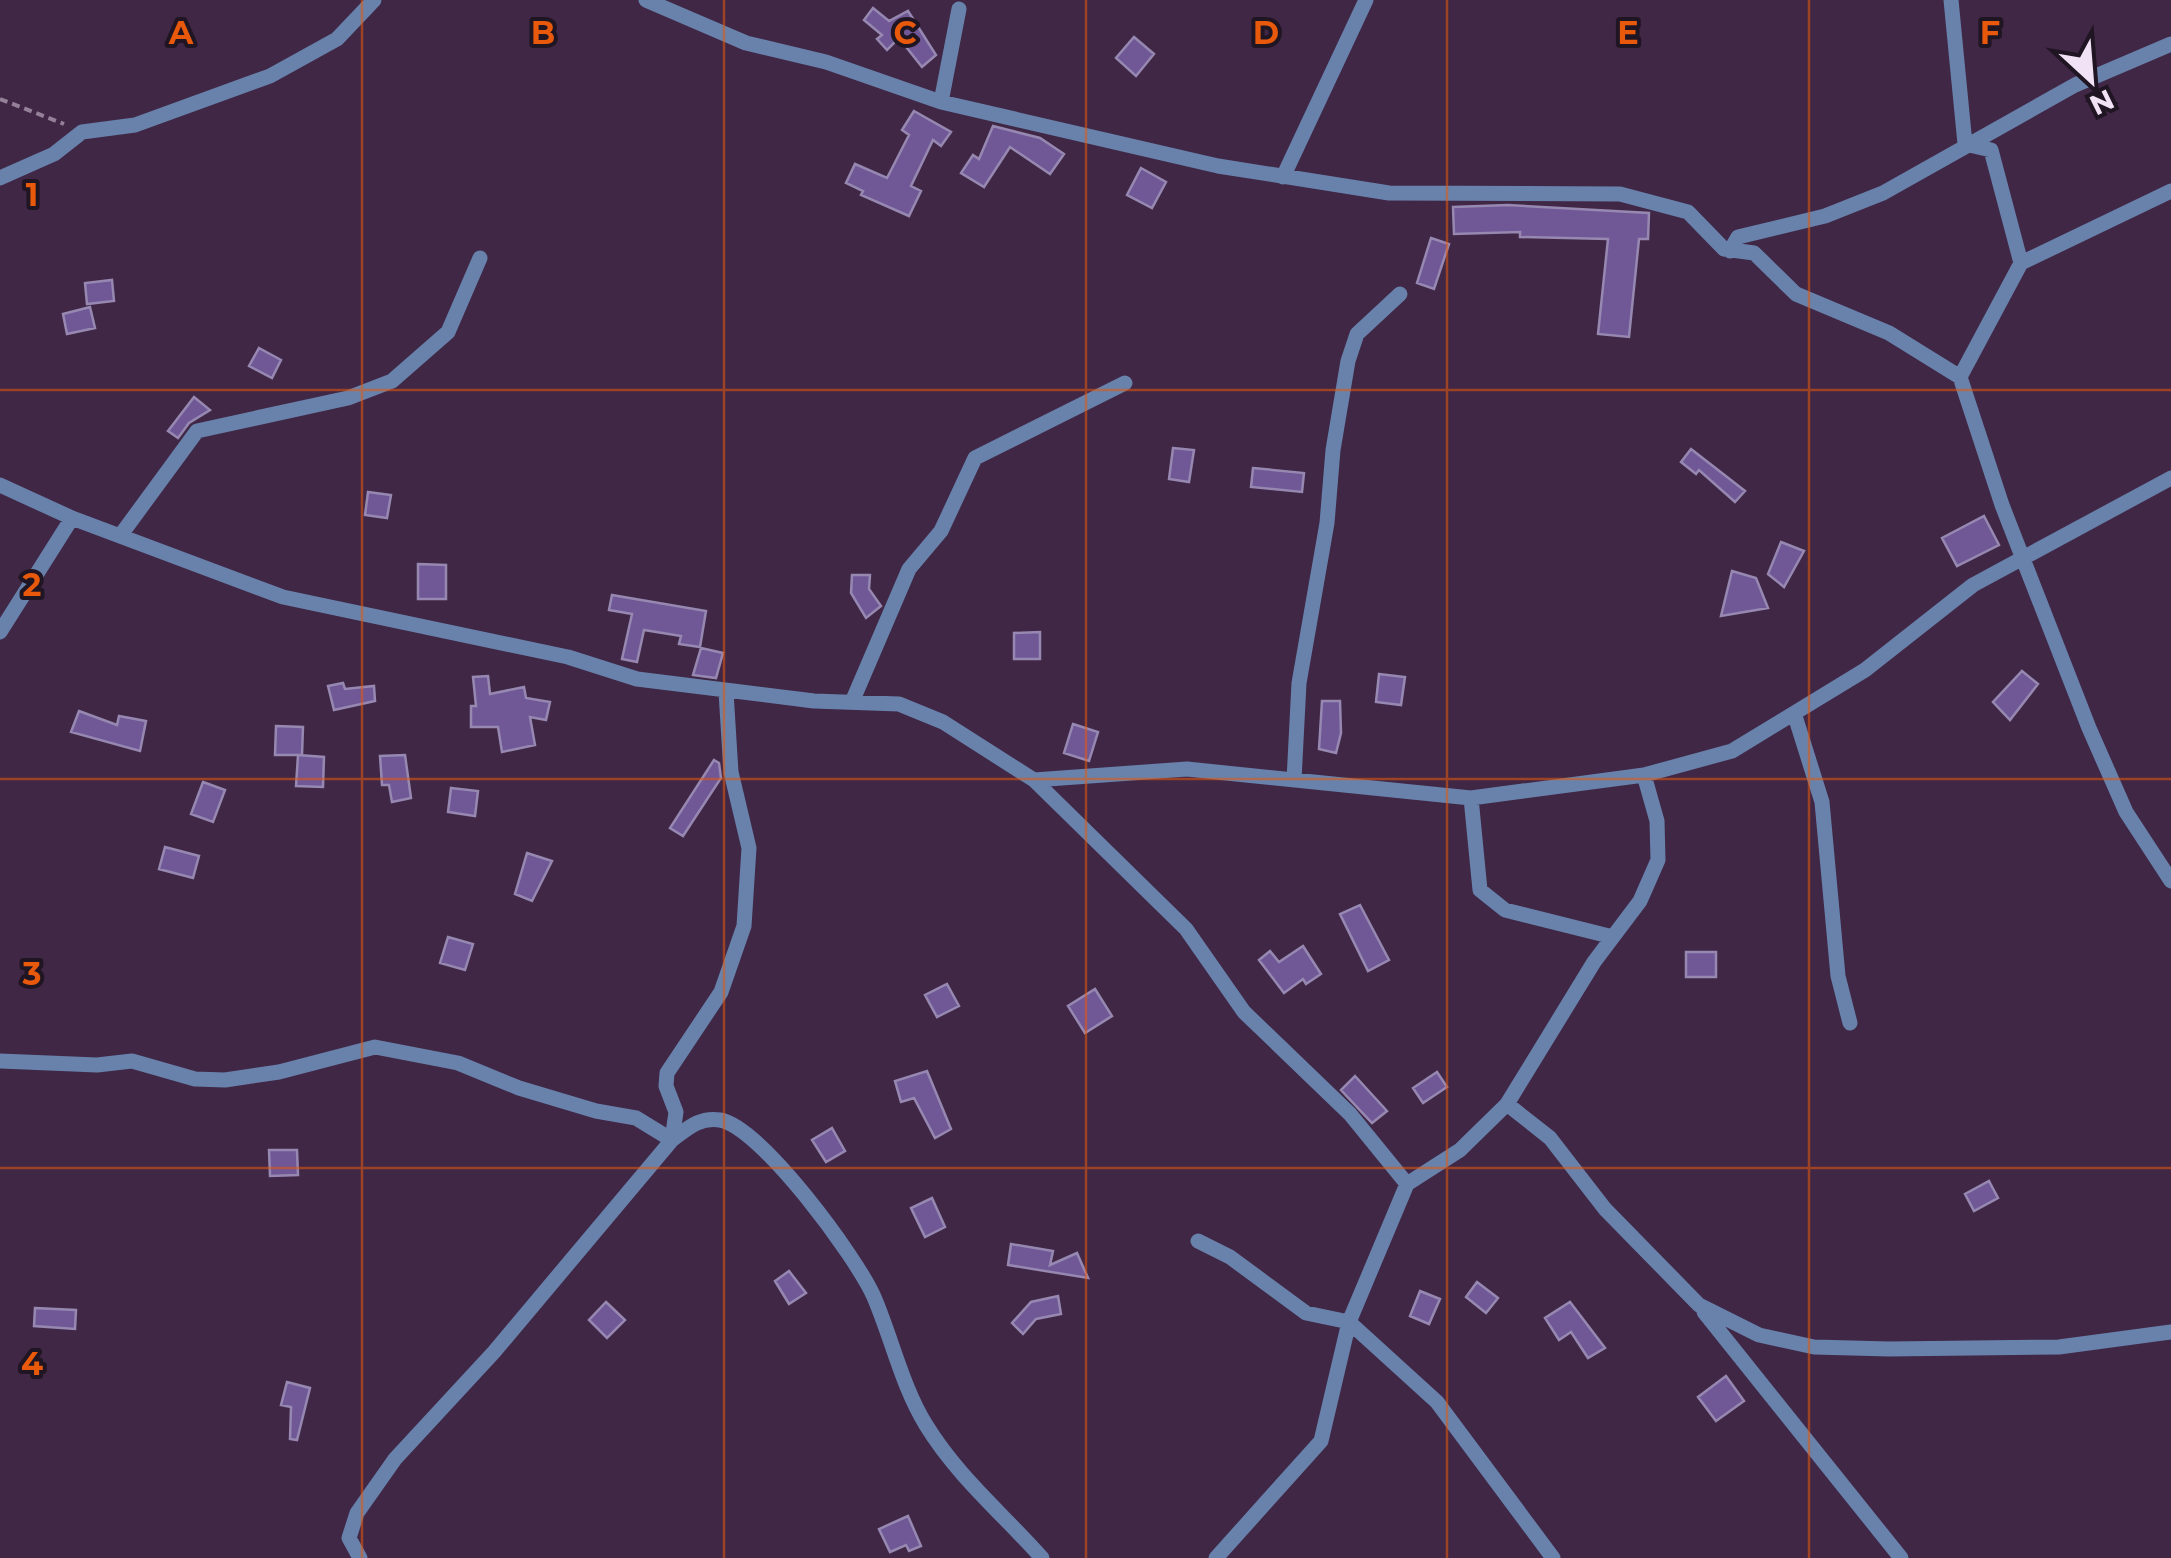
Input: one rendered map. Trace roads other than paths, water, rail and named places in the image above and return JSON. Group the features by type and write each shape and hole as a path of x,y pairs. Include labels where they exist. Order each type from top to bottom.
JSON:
{"street":[{"path":"0,178 54,154 82,132 135,125 270,76 337,39 374,0"},
{"path":"646,0 746,43 826,62 941,102 1283,177 1389,193 1620,194 1688,212 1730,251 1754,254 1796,294 1817,306 1871,324 1960,377 2021,556 2126,812 2171,882"},
{"path":"1283,177 1366,0"},
{"path":"1950,0 1966,144"},
{"path":"941,102 959,9"},
{"path":"1730,251 1738,237 1824,216 1883,192 2075,85 2171,44"},
{"path":"1966,144 1991,150 2021,263"},
{"path":"1960,377 2021,263 2171,191"},
{"path":"120,536 197,431 348,398 392,381 448,332 480,258"},
{"path":"1294,780 1299,683 1327,524 1333,450 1348,361 1357,334 1400,294"},
{"path":"852,702 909,569 942,532 974,458 1124,383"},
{"path":"1034,780 1102,778 1144,769 1472,798 1644,775 1732,751 1795,716 1865,670 1973,585 2171,478"},
{"path":"0,485 72,518 282,597 568,657 637,678 726,692 899,704 943,722 1034,780 1186,929 1244,1012 1350,1114 1407,1184"},
{"path":"0,632 72,518"},
{"path":"672,1140 676,1112 666,1086 668,1073 721,992 744,926 749,848 731,772 726,692"},
{"path":"1795,716 1822,802 1838,976 1850,1023"},
{"path":"1216,1558 1321,1441 1349,1322 1407,1184 1460,1150 1507,1104 1613,937 1640,902 1658,860 1657,821 1644,775"},
{"path":"1472,798 1480,890 1505,910 1613,937"},
{"path":"0,1061 97,1066 132,1061 195,1079 225,1080 279,1072 375,1047 458,1063 534,1093 636,1118 672,1140"},
{"path":"1507,1104 1550,1138 1604,1209 1699,1305 1902,1558"},
{"path":"360,1558 349,1538 357,1513 395,1459 494,1352 672,1140 696,1121 721,1120 768,1154 855,1263 873,1295 922,1419 948,1460 1042,1558"},
{"path":"1198,1241 1230,1257 1306,1312 1349,1322 1437,1402 1553,1558"},
{"path":"1699,1305 1759,1335 1814,1347 2059,1346 2171,1332"}]}
